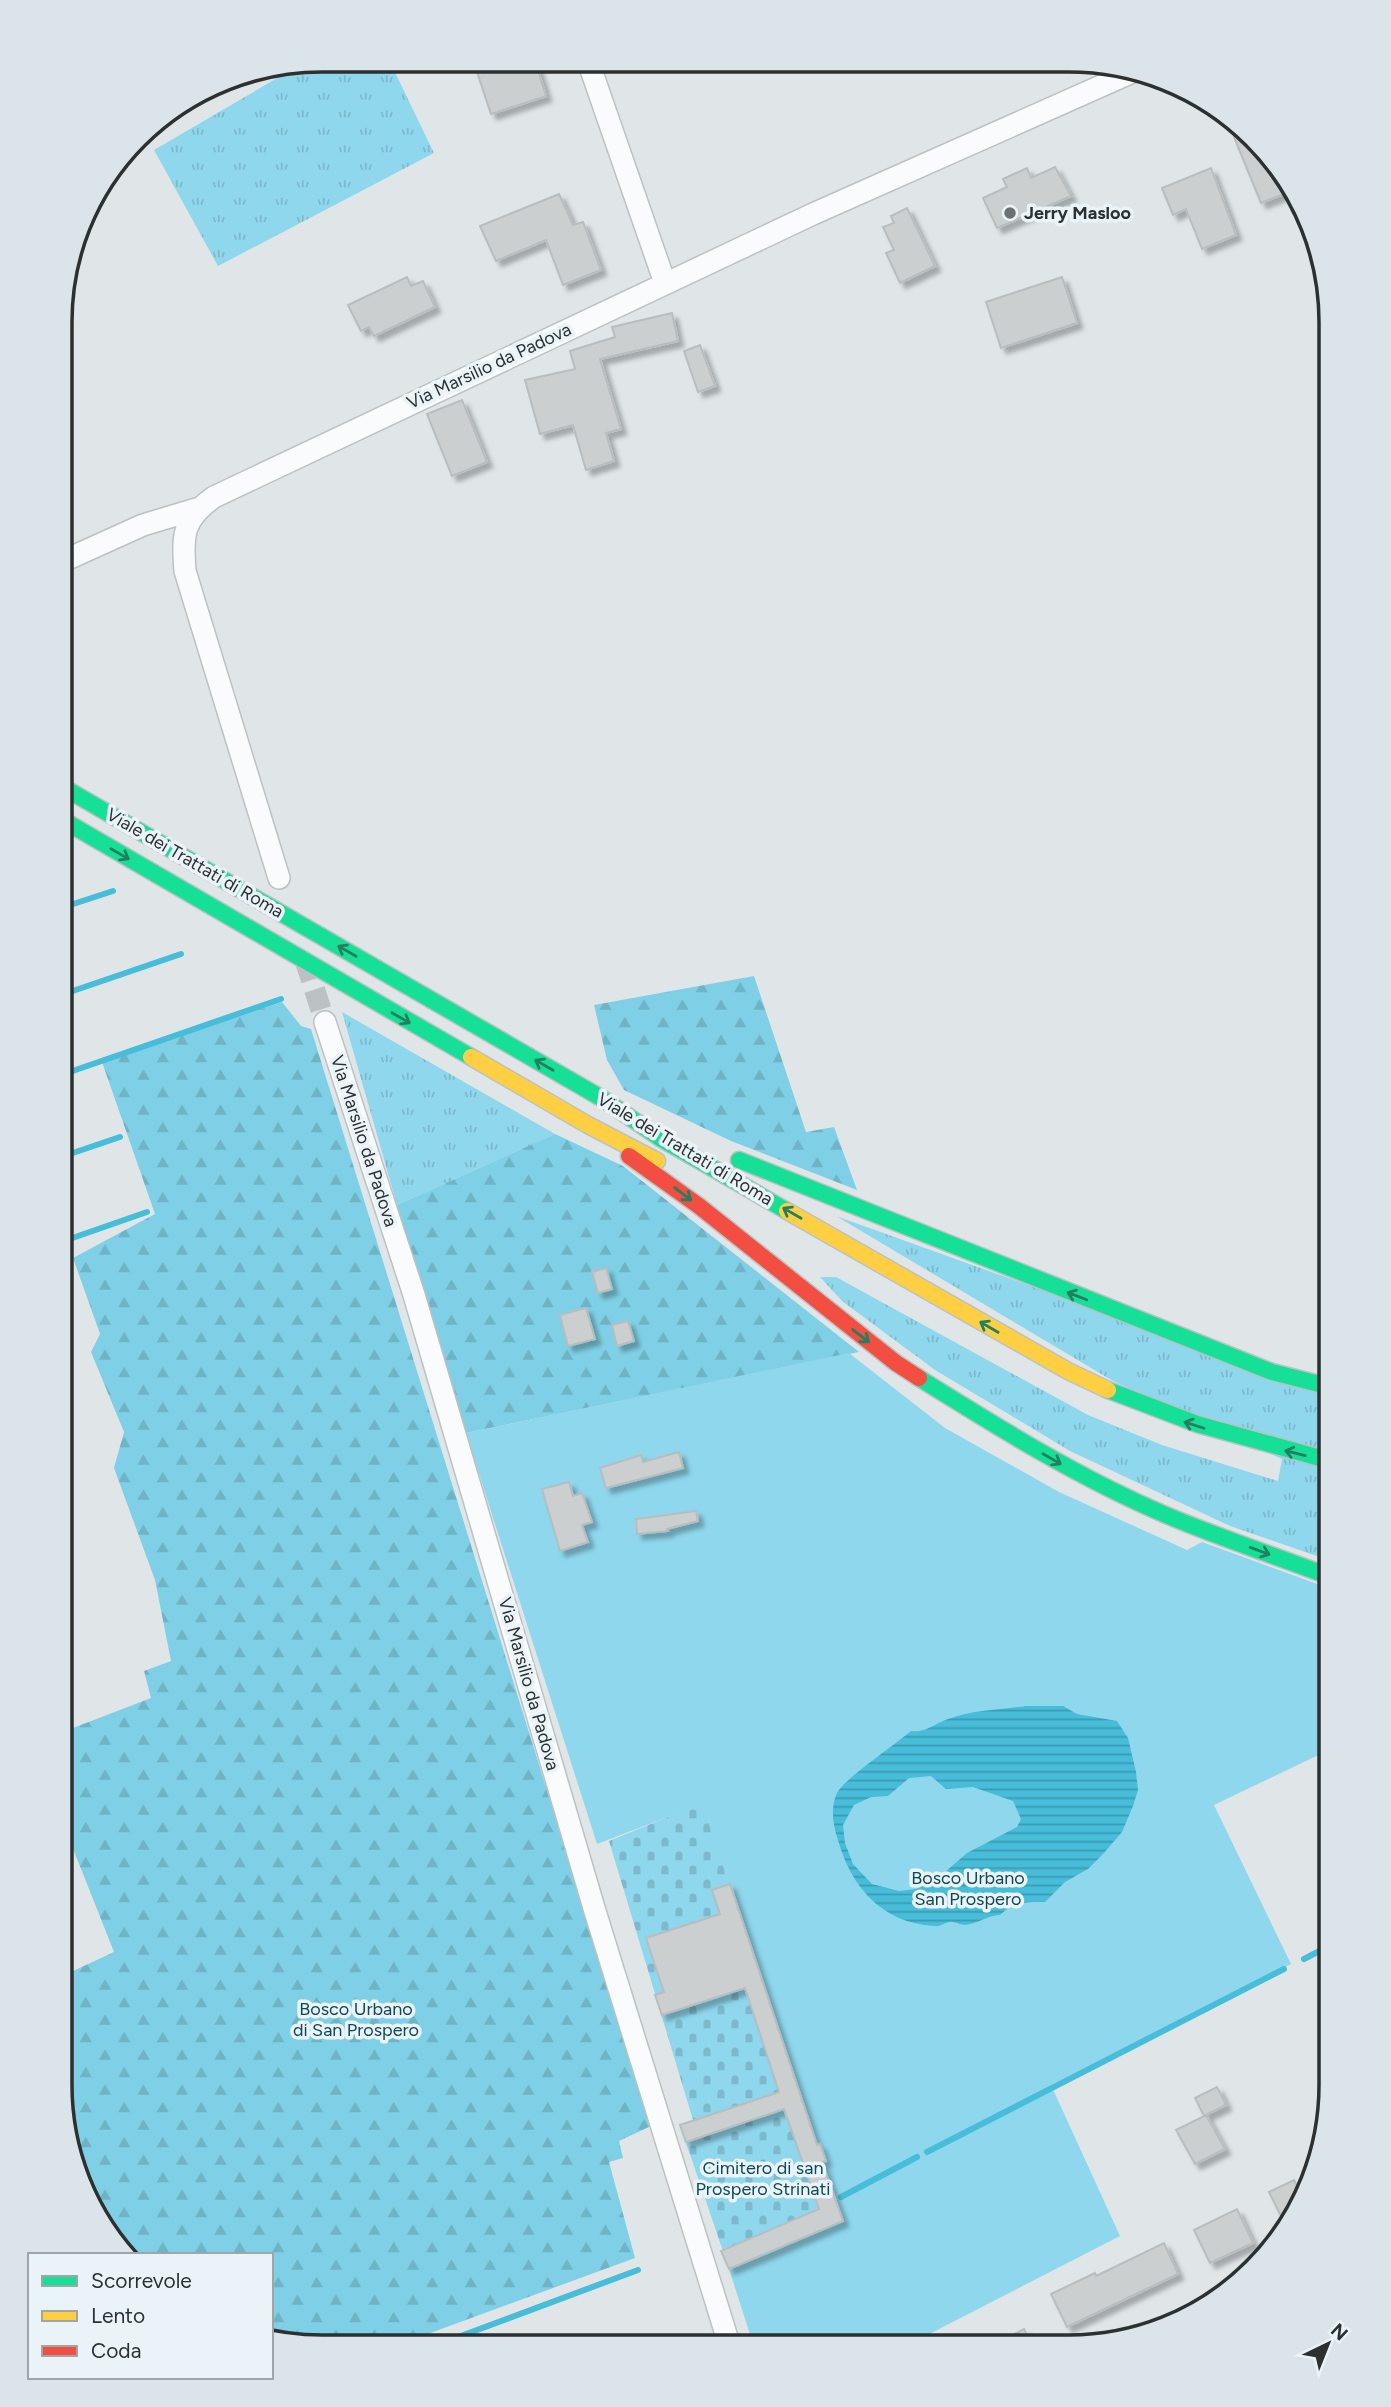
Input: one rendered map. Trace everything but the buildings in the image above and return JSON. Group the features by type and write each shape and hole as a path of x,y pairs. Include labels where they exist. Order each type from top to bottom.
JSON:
{"highway":[{"name":"Viale dei Trattati di Roma","path":"72,792 603,1099 660,1138 1068,1371 1105,1390 1197,1426 1319,1458"},
{"name":"Viale dei Trattati di Roma","path":"72,825 588,1125 686,1177"},
{"path":"603,1099 714,1149 1067,1292 1272,1372 1319,1384"},
{"path":"588,1125 699,1206 896,1363 1010,1435 1064,1466 1166,1515 1319,1572"},
{"path":"1141,1319 1194,1333 1282,1363 1319,1370"}],"street":[{"path":"592,72 665,283"},
{"name":"Via Marsilio da Padova","path":"72,557 143,525 196,509 227,491 665,283 1120,77"},
{"path":"196,509 186,530 183,547 185,571 279,878"},
{"name":"Via Marsilio da Padova","path":"325,1022 414,1295 591,1895 726,2335"}],"green space":[{"path":"305,72 395,72 434,153 218,266 154,150 282,75"},
{"path":"754,976 806,1132 834,1127 857,1190 731,1141 624,1090 607,1060 594,1005"},
{"name":"Bosco Urbano di San Prospero","path":"282,1002 301,1026 311,1029 651,2126 619,2141 623,2158 609,2162 635,2258 425,2335 305,2335 273,2330 273,2253 137,2253 123,2238 97,2196 79,2142 72,2102 72,1971 114,1952 72,1846 72,1728 151,1698 144,1671 171,1661 155,1580 114,1468 124,1432 91,1352 100,1334 73,1258 155,1214 102,1062"},
{"path":"342,1012 555,1134 397,1205"},
{"path":"555,1134 623,1166 859,1352 466,1433 397,1205"},
{"path":"836,1216 1319,1390 1319,1557 1230,1526 1070,1451 935,1370 842,1301 820,1277 836,1277 1088,1415 1162,1445 1278,1481 1282,1459 1113,1381"},
{"name":"Bosco Urbano San Prospero","path":"849,1353 945,1428 1059,1492 1187,1550 1202,1542 1319,1585 1319,1755 1214,1805 1291,1964 1051,2085 1120,2236 927,2335 750,2335 729,2269 842,2221 822,2162 825,2161 820,2144 817,2145 702,1804 597,1844 466,1433"},
{"name":"Cimitero di san Prospero Strinati","path":"702,1803 826,2161 823,2162 843,2221 729,2269 680,2125 693,2120 609,1841"}],"shaded area":[{"path":"1026,1706 1063,1706 1077,1714 1117,1721 1128,1738 1138,1790 1122,1832 1088,1869 1065,1882 1045,1902 1016,1905 1000,1915 965,1925 951,1922 936,1926 915,1923 884,1910 860,1887 844,1857 833,1816 837,1793 911,1731 926,1729 967,1714","holes":["931,1776 946,1789 973,1787 1013,1801 1021,1819 1017,1827 967,1853 937,1879 916,1889 899,1891 872,1884 853,1864 845,1843 843,1825 854,1805 871,1797 888,1796 909,1778"]}],"waterway":[{"path":"72,904 113,891"},
{"path":"72,991 181,954"},
{"path":"72,1071 281,999"},
{"path":"72,1153 120,1137"},
{"path":"72,1238 147,1212"},
{"path":"1304,1959 1319,1951"},
{"path":"927,2152 1284,1969"},
{"path":"841,2197 917,2157"},
{"path":"464,2335 638,2270"}],"tunnel":[{"path":"305,960 325,1022"}],"traffic: fast":[{"path":"72,792 603,1099 660,1138 787,1211"},
{"path":"72,825 471,1057"},
{"path":"739,1160 1272,1372 1319,1384"},
{"path":"919,1378 1040,1451 1134,1501 1319,1573"},
{"path":"1108,1390 1197,1424 1319,1458"}],"traffic: slow":[{"path":"471,1057 588,1125 657,1161"},
{"path":"787,1211 1068,1371 1108,1390"}],"traffic: jam":[{"path":"629,1156 699,1206 896,1363 919,1378"}],"place":[{"name":"Jerry Masloo","path":"1010,213"}]}
